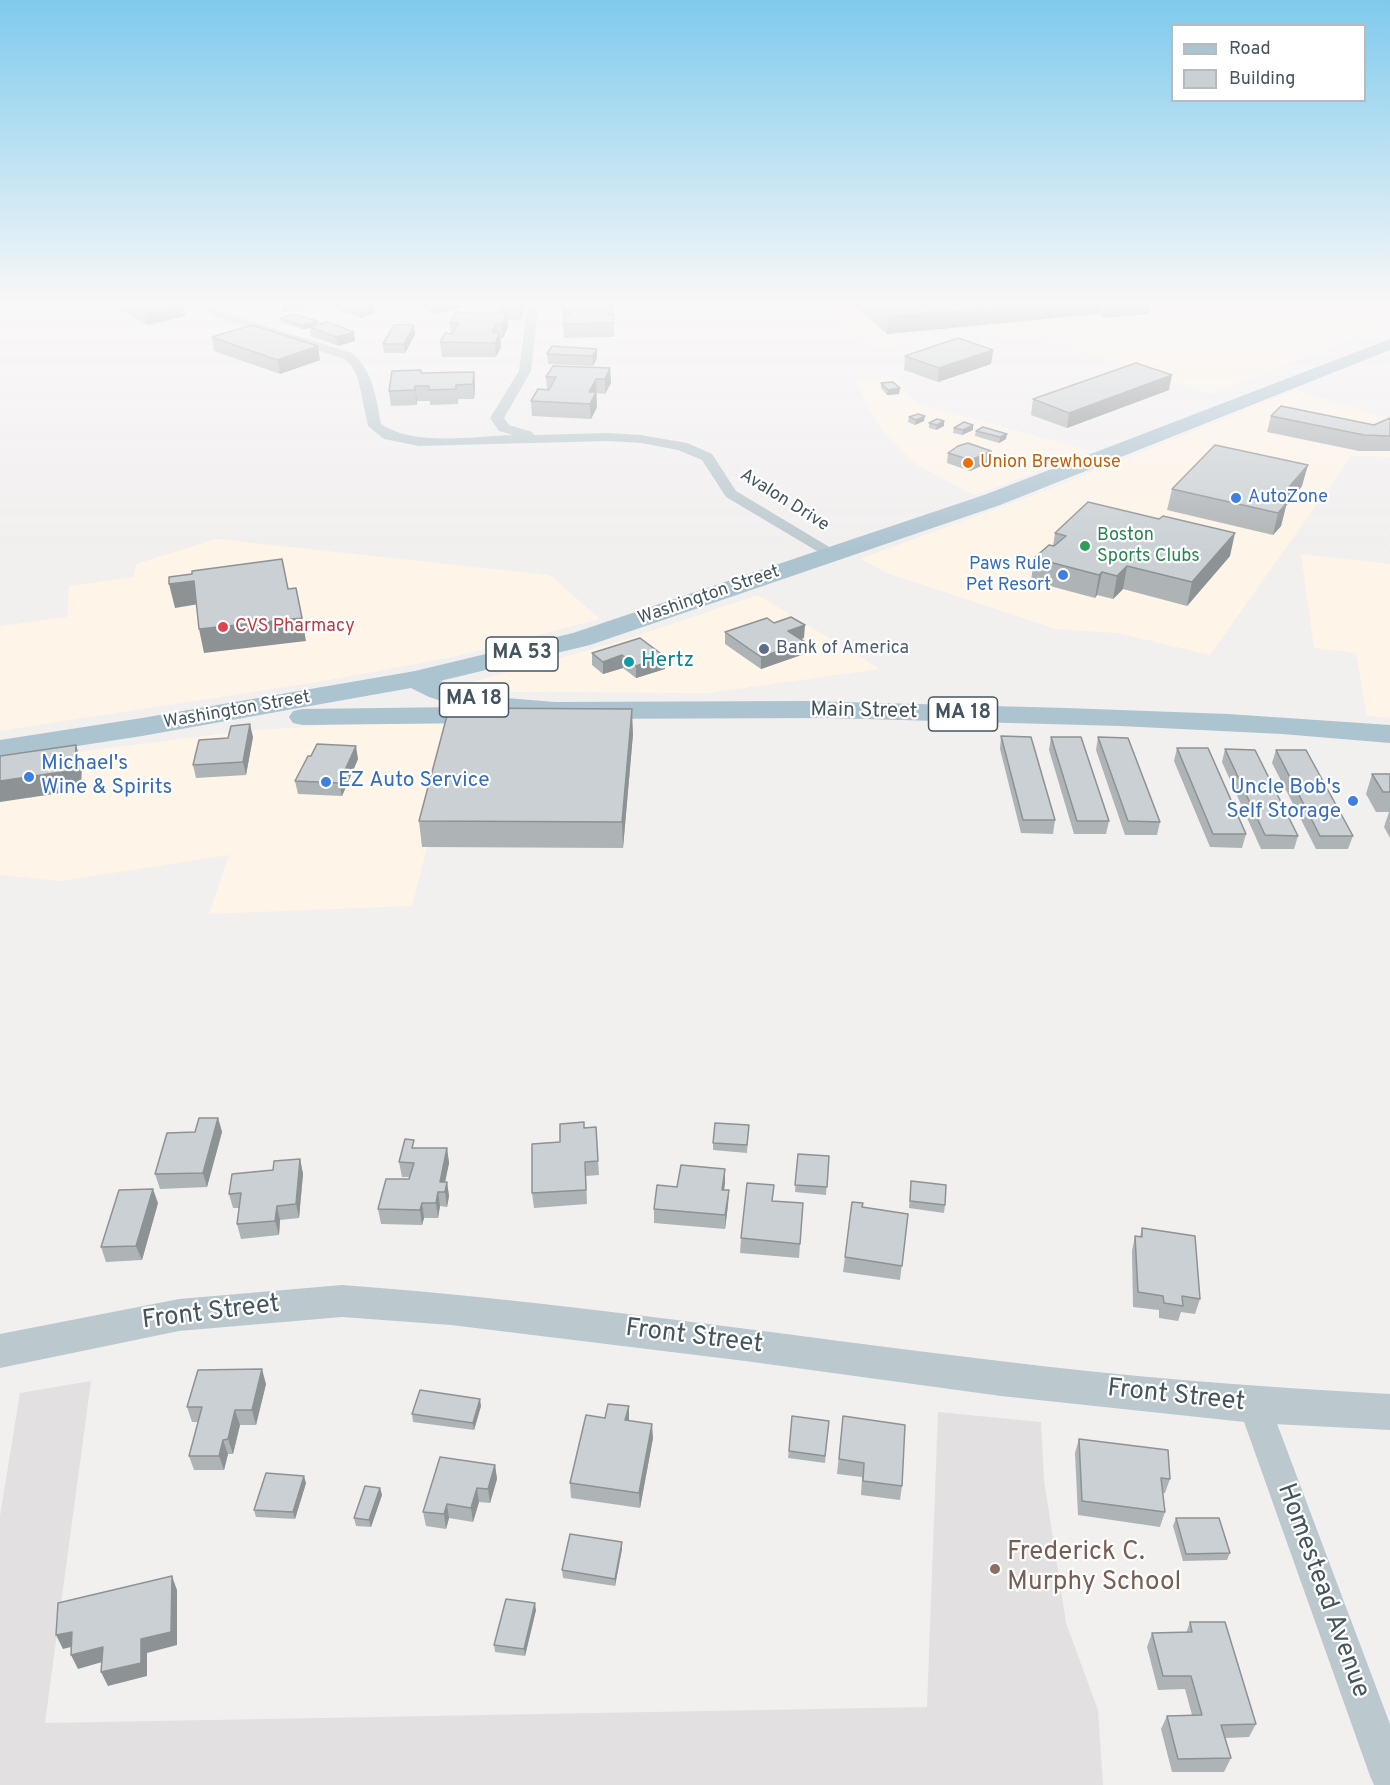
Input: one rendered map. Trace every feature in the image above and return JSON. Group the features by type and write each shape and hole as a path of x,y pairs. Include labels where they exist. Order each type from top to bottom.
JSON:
{"main road":[{"name":"Washington Street","path":"0,749 142,727 404,681 581,639 974,506 1286,385"},
{"name":"Main Street","path":"404,681 460,698 536,711 828,710 1070,715 1200,720 1390,734"},
{"name":"MA 18","path":"404,681 421,706 458,715 536,711"},
{"path":"142,727 361,715 458,715"}],"street":[{"name":"Avalon Drive","path":"366,385 375,426 389,436 403,440 439,443 552,438 628,438 665,443 696,451 714,465 719,478 731,494 833,554"},
{"name":"Avalon Drive","path":"516,385 497,418 498,423 512,432 552,438"},
{"name":"Front Street","path":"0,1351 179,1315 342,1301 451,1309 745,1344 1001,1380 1254,1405 1390,1412"},
{"name":"Homestead Avenue","path":"1254,1405 1390,1776"}],"shaded area":[{"path":"857,385 902,385 917,404 1092,451 975,495 915,464 881,429"},
{"path":"1185,385 1233,385 1211,394"},
{"path":"1296,390 1390,419 1390,457 1351,456 1210,655 1117,633 1056,629 887,573 860,559 1050,489"},
{"path":"216,539 550,575 600,619 453,657 324,681 0,731 0,626 67,617 69,586 134,577 136,564"},
{"path":"1301,554 1390,564 1390,718 1367,716 1356,653 1314,648"},
{"path":"758,595 880,669 709,693 478,692 468,687 472,682 621,641"},
{"path":"460,721 412,906 209,914 229,855 61,881 0,875 0,762 243,731 362,723"},
{"name":"Frederick C. Murphy School","path":"91,1381 45,1723 927,1707 938,1412 1041,1422 1044,1480 1066,1623 1098,1710 1103,1785 0,1785 0,1516 20,1393"}],"building":[{"path":"390,385 456,385 456,389 429,390 429,386 415,386 415,390 389,391"},
{"path":"552,385 593,385 589,392 596,392 590,404 531,401 538,389 549,390"},
{"path":"883,385 897,385 900,388 888,390"},
{"path":"1072,385 1144,385 1069,413 1033,399"},
{"path":"1281,406 1374,425 1390,418 1390,436 1364,435 1271,416"},
{"path":"918,414 925,416 916,420 909,417"},
{"path":"937,419 944,421 937,425 929,423"},
{"path":"964,422 973,425 963,430 954,428"},
{"path":"983,427 1007,434 1000,437 976,431"},
{"path":"968,443 991,451 971,460 948,453"},
{"path":"1215,445 1308,465 1276,502 1286,504 1278,513 1172,489"},
{"path":"1088,502 1159,519 1163,516 1235,533 1192,582 1127,566 1117,576 1102,572 1099,575 1034,558 1049,545 1054,546 1066,536 1055,533"},
{"path":"282,559 288,589 296,588 302,618 199,629 194,581 169,584 169,577 192,574 192,571"},
{"path":"791,617 805,625 788,631 805,642 761,657 725,632 767,618 774,623"},
{"path":"640,638 664,656 636,666 622,655 603,662 592,653"},
{"path":"449,708 632,709 622,822 419,821"},
{"path":"250,724 243,762 193,765 199,740 228,738 231,726"},
{"path":"1001,736 1031,737 1055,820 1023,820"},
{"path":"1051,737 1081,737 1109,821 1077,821"},
{"path":"1098,737 1128,738 1160,822 1128,821"},
{"path":"317,744 356,746 339,783 295,781"},
{"path":"76,745 75,770 0,781 0,756"},
{"path":"1177,748 1208,748 1246,834 1213,834"},
{"path":"1225,749 1255,750 1298,836 1265,835"},
{"path":"1276,750 1306,750 1353,836 1320,836"},
{"path":"1372,774 1390,774 1390,792 1383,792"},
{"path":"199,1118 218,1118 203,1173 155,1174 167,1133 195,1132"},
{"path":"584,1122 584,1128 596,1127 598,1161 585,1162 586,1190 532,1193 532,1144 560,1142 560,1124"},
{"path":"715,1123 749,1125 747,1145 713,1143"},
{"path":"405,1139 414,1140 412,1148 447,1148 440,1182 447,1182 445,1192 438,1192 436,1203 422,1203 420,1210 378,1209 386,1179 409,1179 414,1163 399,1162"},
{"path":"798,1154 829,1156 827,1187 795,1185"},
{"path":"300,1159 296,1204 277,1206 275,1221 237,1224 241,1193 229,1194 232,1174 273,1170 274,1161"},
{"path":"681,1165 725,1169 722,1190 729,1190 725,1215 654,1209 657,1185 677,1187"},
{"path":"911,1181 946,1185 945,1205 910,1201"},
{"path":"747,1183 774,1185 772,1201 803,1203 800,1244 741,1238"},
{"path":"153,1189 136,1246 101,1247 119,1190"},
{"path":"852,1202 863,1203 862,1207 908,1214 902,1266 845,1257"},
{"path":"1142,1228 1195,1236 1200,1299 1182,1296 1183,1306 1164,1303 1163,1296 1138,1292 1135,1236 1142,1237"},
{"path":"262,1369 252,1410 235,1410 228,1439 223,1440 219,1456 189,1456 202,1407 187,1407 198,1370"},
{"path":"420,1390 480,1399 473,1423 412,1414"},
{"path":"608,1404 629,1406 625,1420 652,1424 639,1493 570,1483 586,1415 605,1418"},
{"path":"792,1416 829,1421 825,1456 789,1451"},
{"path":"843,1416 905,1425 902,1486 863,1481 864,1463 839,1459"},
{"path":"1079,1439 1168,1450 1170,1479 1161,1478 1165,1512 1082,1501"},
{"path":"440,1457 495,1465 488,1489 477,1488 471,1508 447,1504 444,1514 423,1512"},
{"path":"266,1473 304,1476 293,1512 254,1510"},
{"path":"365,1486 380,1488 369,1520 354,1518"},
{"path":"1176,1518 1219,1518 1230,1553 1186,1554"},
{"path":"570,1534 622,1542 615,1579 562,1570"},
{"path":"172,1576 171,1632 141,1639 141,1663 101,1672 103,1647 71,1655 72,1632 56,1635 58,1603"},
{"path":"506,1599 535,1603 524,1649 494,1645"},
{"path":"1190,1622 1225,1622 1256,1724 1221,1725 1231,1758 1178,1759 1167,1716 1202,1715 1191,1676 1163,1676 1152,1633 1192,1632"}],"place":[{"name":"Union Brewhouse","path":"968,463"},
{"name":"AutoZone","path":"1236,498"},
{"name":"Boston Sports Clubs","path":"1085,546"},
{"name":"Paws Rule Pet Resort","path":"1063,575"},
{"name":"CVS Pharmacy","path":"223,627"},
{"name":"Bank of America","path":"764,649"},
{"name":"Hertz","path":"629,662"},
{"name":"Michael's Wine & Spirits","path":"29,777"},
{"name":"EZ Auto Service","path":"326,782"},
{"name":"Uncle Bob's Self Storage","path":"1353,801"},
{"name":"Frederick C. Murphy School","path":"995,1569"}]}
